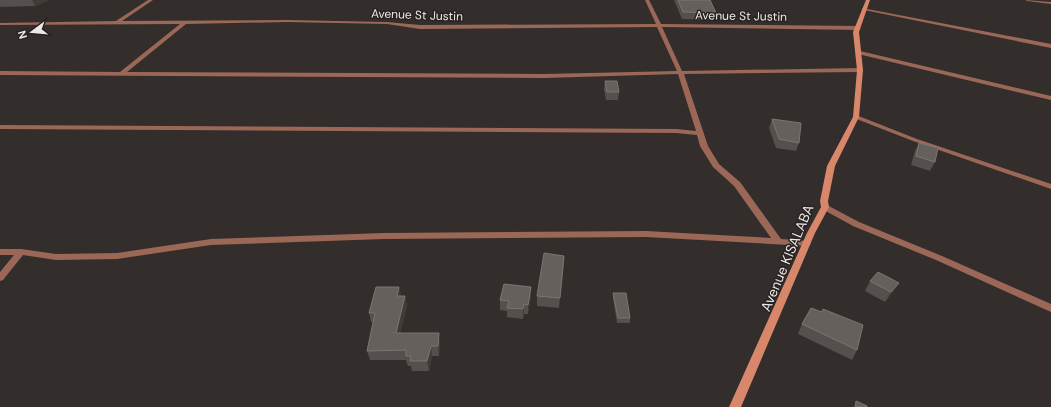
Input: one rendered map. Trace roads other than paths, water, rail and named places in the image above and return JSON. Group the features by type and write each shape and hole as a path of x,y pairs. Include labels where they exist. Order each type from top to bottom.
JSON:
{"street":[{"path":"117,22 151,0"},
{"path":"647,0 680,73 704,146 716,165 737,184 778,241"},
{"name":"Avenue KISALABA","path":"735,407 807,243 825,207 824,200 832,166 856,117 860,70 860,53 857,46 858,28 868,0"},
{"path":"1027,0 1051,3"},
{"path":"864,9 1051,46"},
{"name":"Avenue St Justin","path":"0,24 117,22 346,22 387,23 420,27 659,25 858,28"},
{"path":"121,74 184,23"},
{"path":"860,53 1051,98"},
{"path":"0,73 544,76 784,69 860,70"},
{"path":"856,117 915,140 1051,187"},
{"path":"0,127 668,131 699,133"},
{"path":"825,207 856,224 939,258 1051,308"},
{"path":"0,252 21,252 56,257 117,256 211,242 384,236 646,234 807,243"},
{"path":"0,278 21,252"}]}
